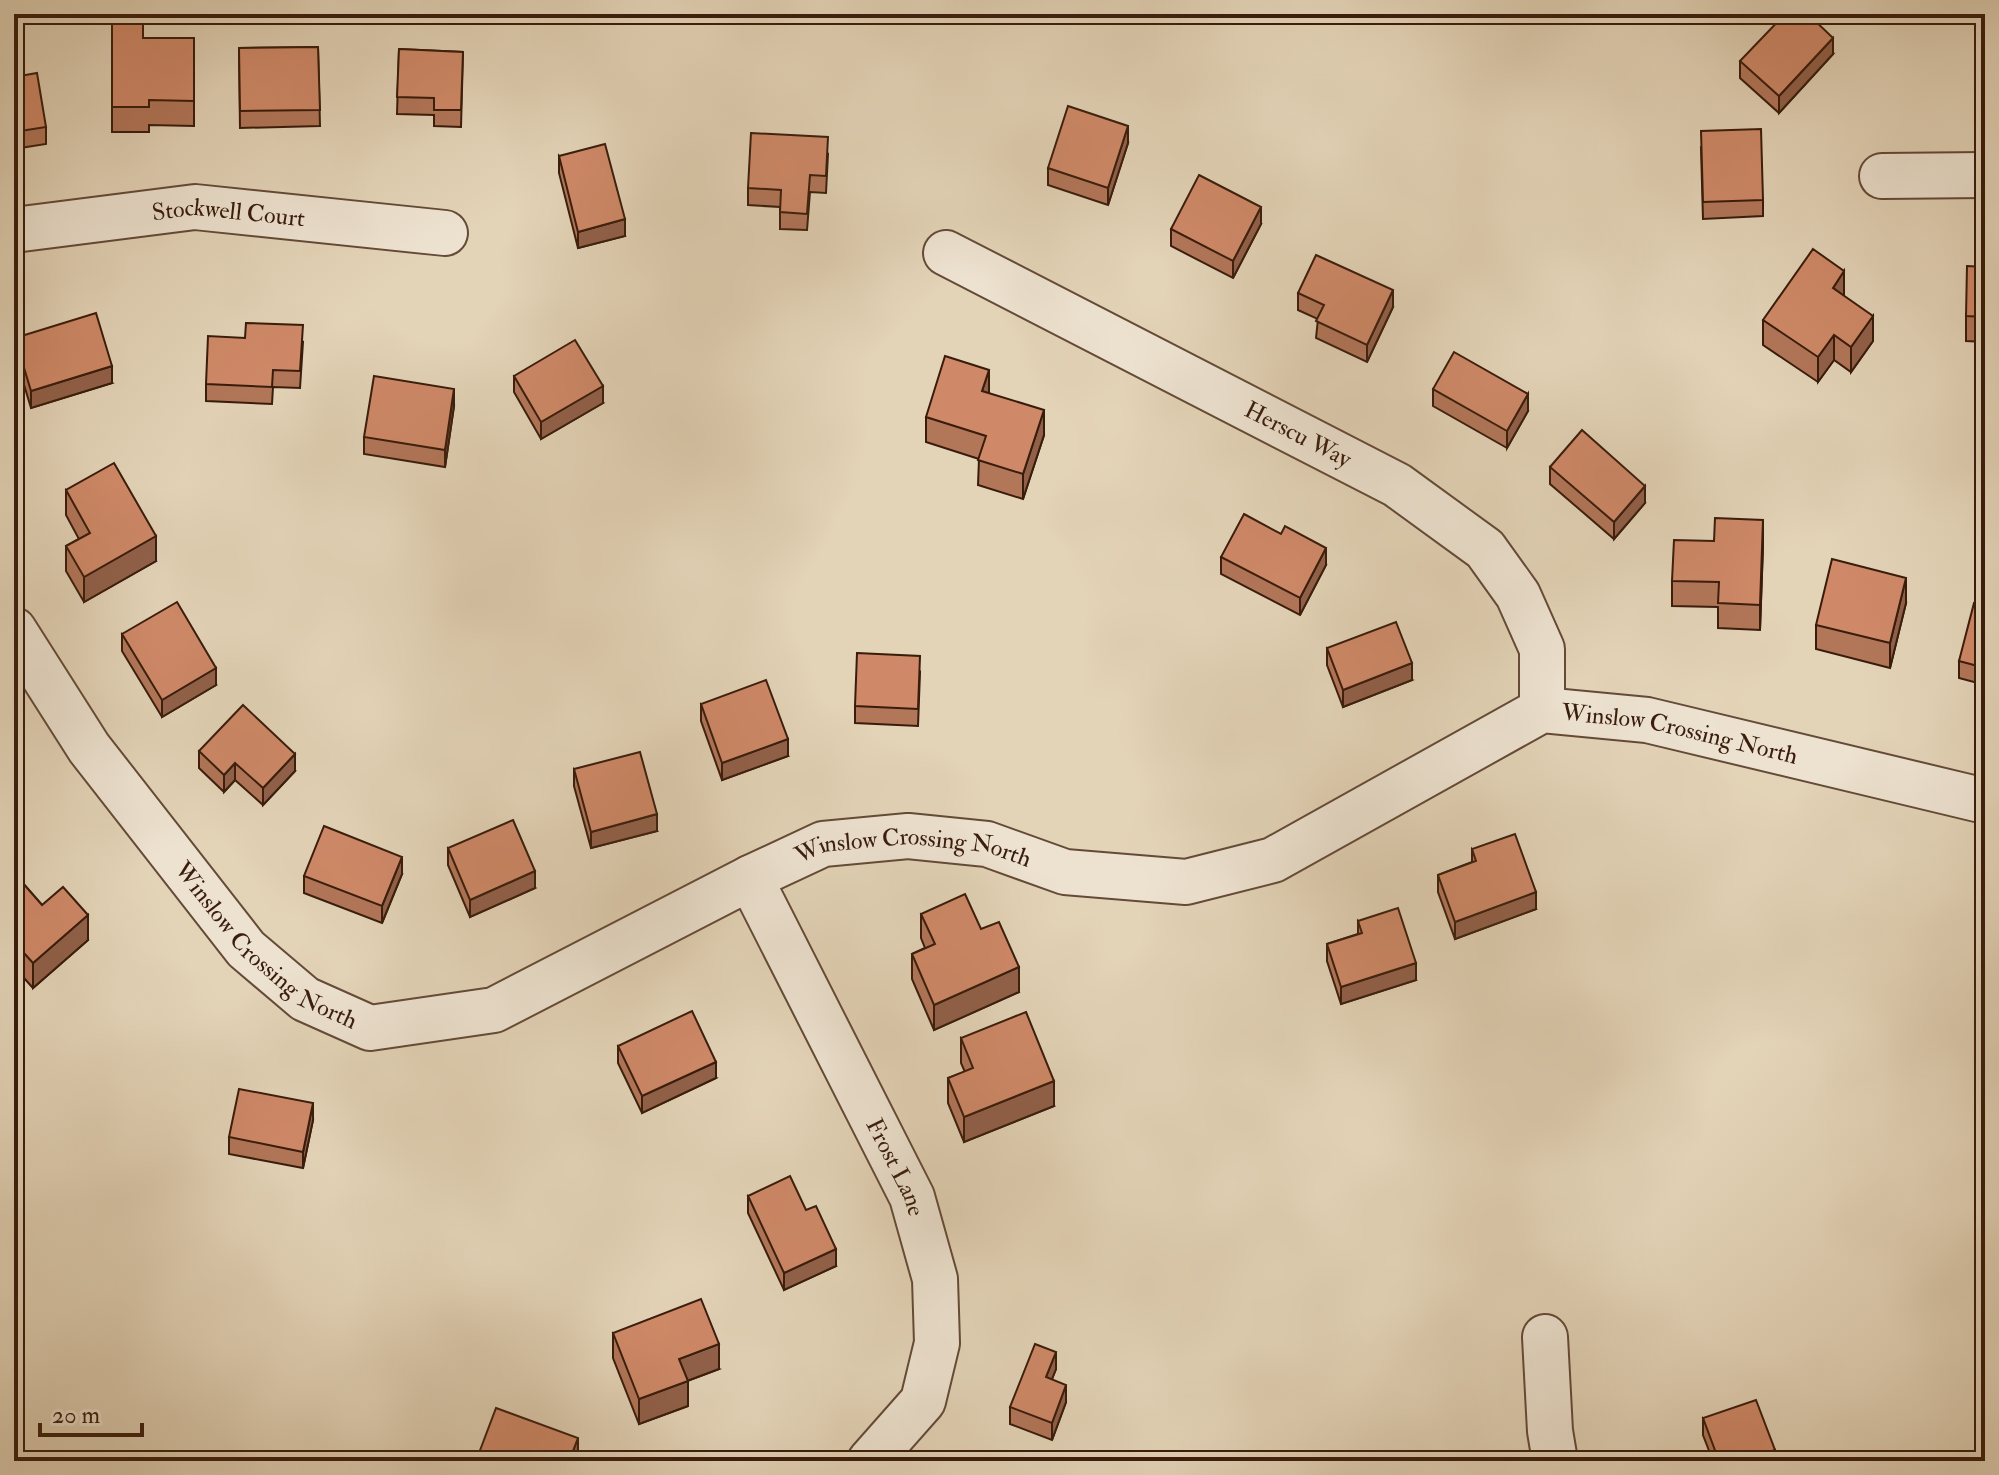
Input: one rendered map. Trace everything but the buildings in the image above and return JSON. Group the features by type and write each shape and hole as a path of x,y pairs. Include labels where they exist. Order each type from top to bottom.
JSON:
{"street":[{"path":"1882,176 1985,175"},
{"name":"Stockwell Court","path":"14,230 195,207 445,233"},
{"name":"Herscu Way","path":"946,253 1397,485 1485,549 1518,595 1542,649 1542,710"},
{"name":"Winslow Crossing North","path":"14,630 89,748 246,949 305,999 370,1028 494,1010 750,878 823,844 908,836 987,844 1065,872 1186,882 1273,860 1542,710 1647,720 1985,801"},
{"name":"Frost Lane","path":"750,878 912,1197 935,1279 937,1343 923,1401 870,1461"},
{"path":"1545,1337 1550,1431 1555,1461"}]}
